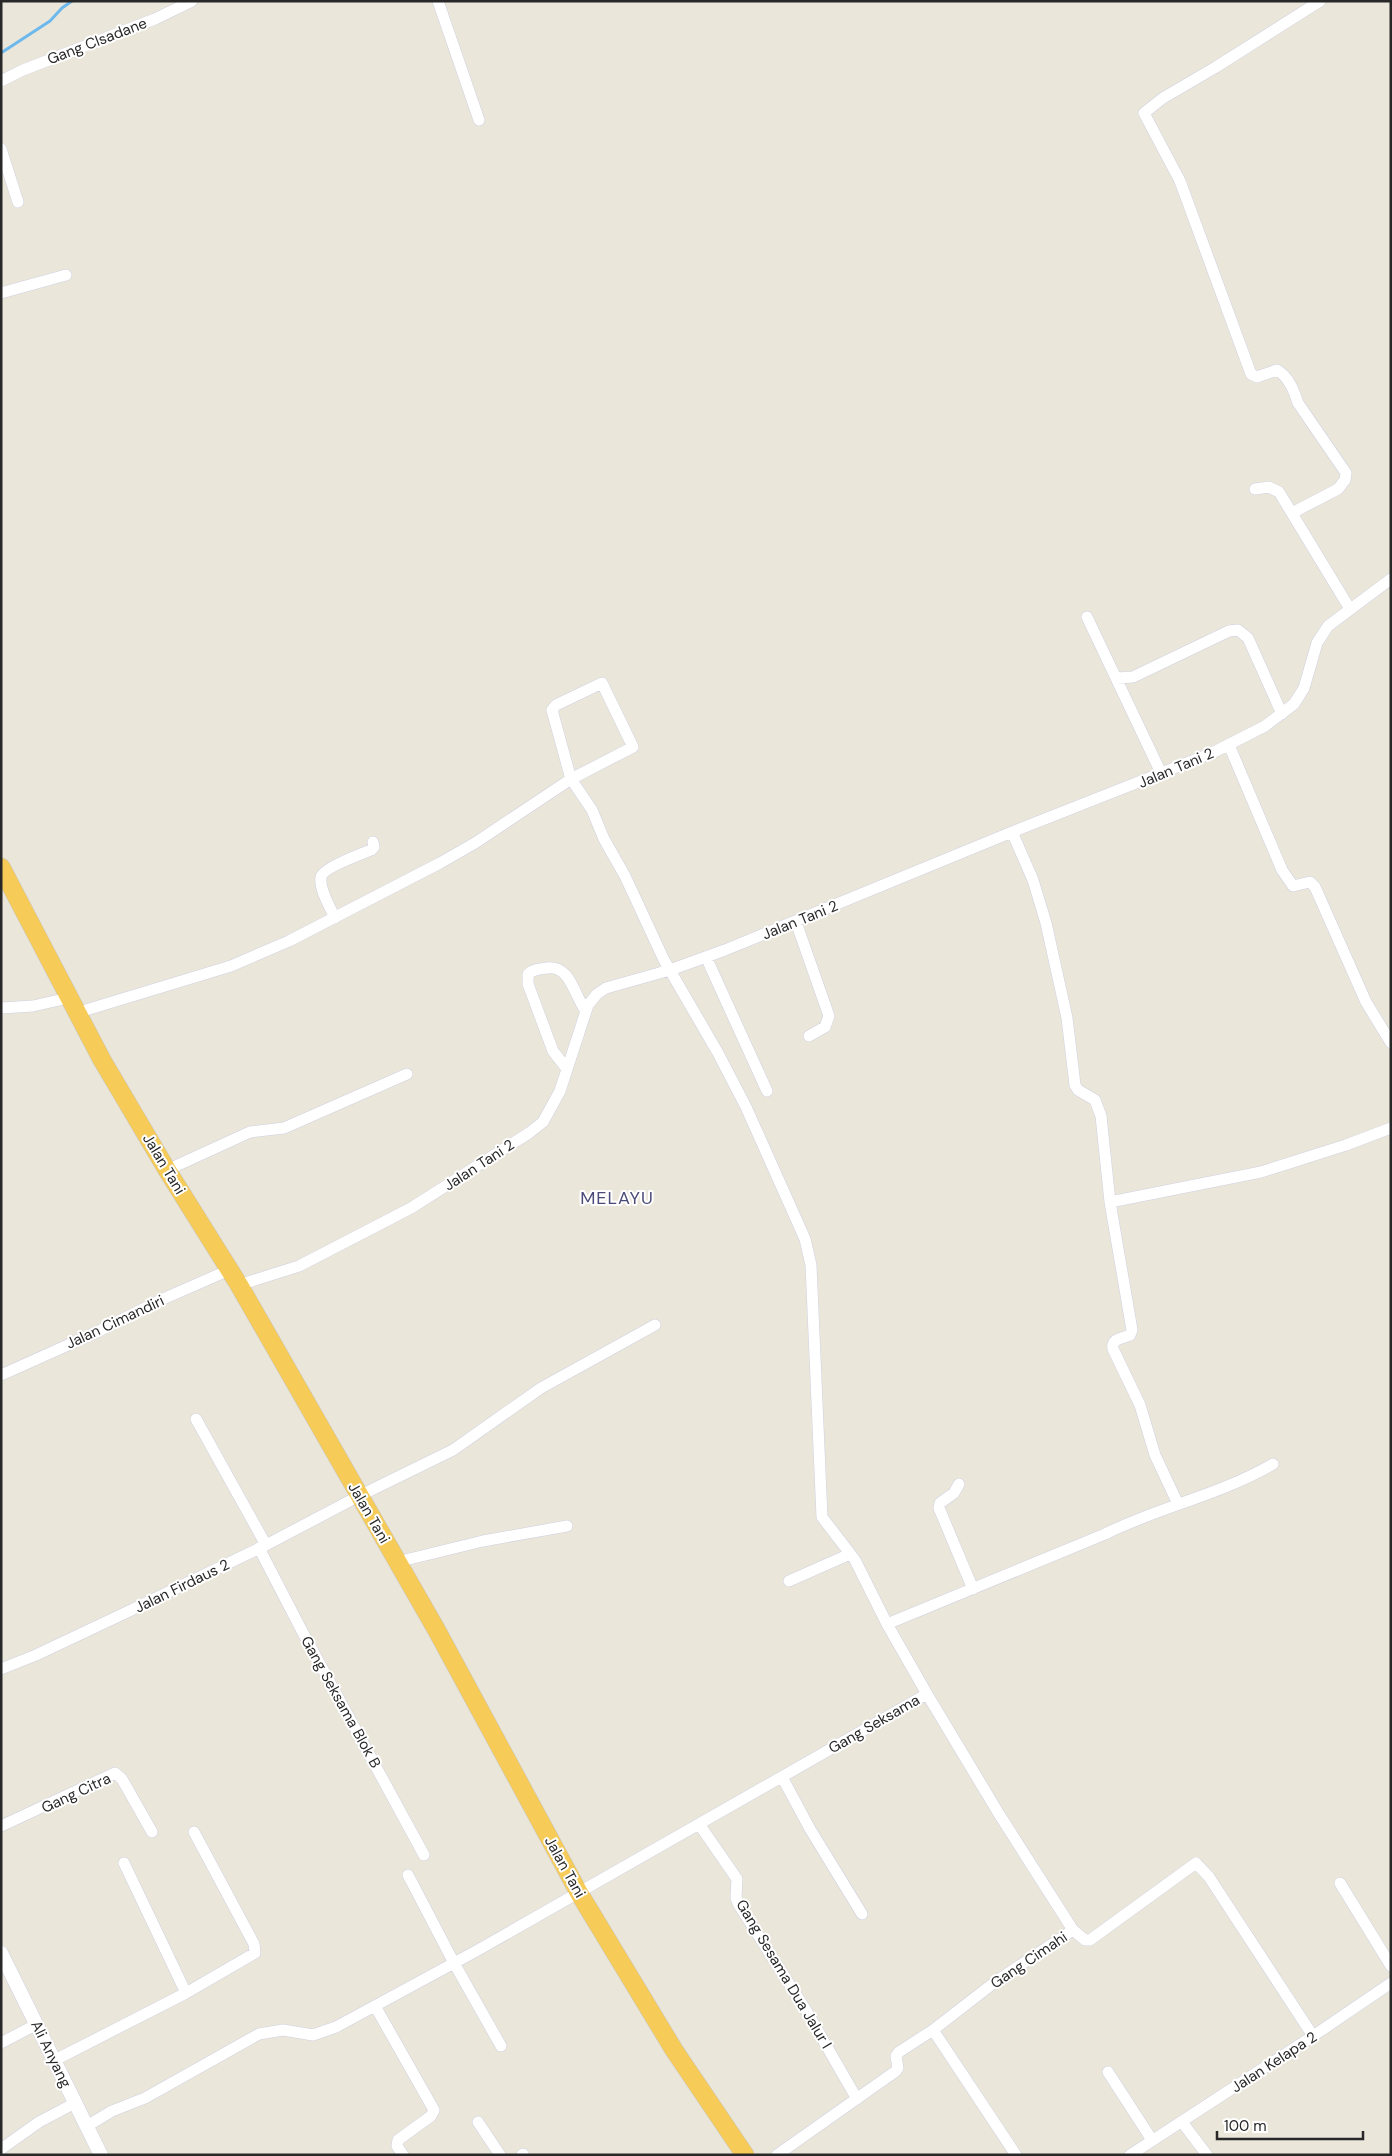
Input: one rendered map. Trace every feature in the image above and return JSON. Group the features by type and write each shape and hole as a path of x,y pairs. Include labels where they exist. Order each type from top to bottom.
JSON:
{"highway":[{"name":"Jalan Tani","path":"1,867 72,1006 167,1170 234,1278 436,1629 579,1893 674,2050 745,2155"}],"street":[{"name":"Gang CIsadane","path":"1,81 23,70 155,19 192,1"},
{"path":"438,1 479,120"},
{"path":"1292,513 1338,489 1345,480 1346,473 1298,403 1285,377 1277,370 1257,377 1248,370 1180,182 1144,113 1163,98 1320,1"},
{"path":"1,149 18,202"},
{"path":"1,293 66,275"},
{"path":"1255,489 1269,487 1279,492 1350,609"},
{"name":"Jalan Tani 2","path":"234,1278 299,1266 411,1208 529,1133 543,1122 551,1110 563,1085 589,1002 606,988 706,958 1012,832 1162,775 1265,726 1294,704 1304,688 1317,643 1328,626 1391,579"},
{"path":"1087,617 1117,678 1134,720 1162,775"},
{"path":"1117,678 1133,678 1229,631 1238,630 1248,638 1282,714"},
{"path":"1,1008 72,1006 231,966 289,941 335,918 475,843 571,779 633,747 602,683 556,705 552,710 571,779 592,810 604,839 625,876 664,960 718,1053 775,1170 805,1239 811,1264 820,1506 822,1516 850,1554 927,1694"},
{"path":"1228,745 1282,870 1292,886 1310,882 1315,887 1366,1002 1391,1043"},
{"path":"1012,832 1031,873 1046,923 1067,1018 1075,1085 1078,1090 1092,1096 1098,1105 1105,1144 1110,1202 1132,1330 1130,1335 1115,1340 1112,1343 1113,1349 1143,1411 1146,1431 1178,1504"},
{"path":"335,918 321,884 321,877 326,870 371,850 374,847 373,842"},
{"path":"796,922 828,1016 825,1027 809,1036"},
{"path":"706,958 767,1091"},
{"path":"568,1068 553,1052 528,984 528,974 532,970 554,967 561,970 568,976 580,1003 586,1011"},
{"path":"167,1170 250,1132 284,1128 407,1074"},
{"path":"1110,1202 1261,1172 1346,1145 1391,1128"},
{"name":"Jalan Cimandiri","path":"1,1375 97,1332 163,1299 234,1278"},
{"name":"Jalan Firdaus 2","path":"1,1669 103,1624 263,1547 359,1496 453,1450 541,1388 655,1325"},
{"name":"Gang Seksama Blok B","path":"196,1419 263,1547 313,1651 424,1855"},
{"path":"887,1624 1105,1534 1127,1523 1241,1481 1273,1464"},
{"path":"958,1484 954,1493 940,1503 939,1508 973,1589"},
{"path":"397,1562 483,1542 567,1526"},
{"path":"789,1581 850,1554"},
{"name":"Gang Seksama","path":"87,2126 112,2111 145,2098 260,2034 283,2030 320,2034 375,2006 579,1893 927,1694 1004,1822 1073,1930"},
{"name":"Gang Citra","path":"1,1826 115,1773 122,1779 152,1832"},
{"path":"782,1777 810,1829 862,1914"},
{"name":"Gang Sesama Dua Jalur I","path":"699,1824 737,1879 736,1898 739,1905 807,2012 856,2098"},
{"path":"55,2060 186,1993 252,1956 256,1948 194,1832"},
{"name":"Gang Cimahi","path":"777,2155 896,2071 898,2068 896,2056 899,2052 933,2030 995,1982 1073,1930 1085,1940 1090,1940 1196,1863 1208,1877 1313,2036"},
{"path":"124,1864 186,1993"},
{"path":"408,1875 500,2046"},
{"path":"1340,1883 1391,1966"},
{"name":"Ali Anyang","path":"1,1953 101,2155"},
{"name":"Jalan Kelapa 2","path":"1130,2155 1391,1983"},
{"path":"375,2006 434,2110 431,2116 398,2140 397,2146 403,2155"},
{"path":"1,2043 37,2024"},
{"path":"933,2030 1016,2155"},
{"path":"1108,2072 1152,2140"},
{"path":"1,2149 39,2122 75,2103"},
{"path":"478,2122 500,2155"},
{"path":"1182,2122 1207,2155"}],"waterway":[{"path":"1,53 50,21 62,8 72,1"}],"district":[{"name":"MELAYU","path":"617,1198"}]}
